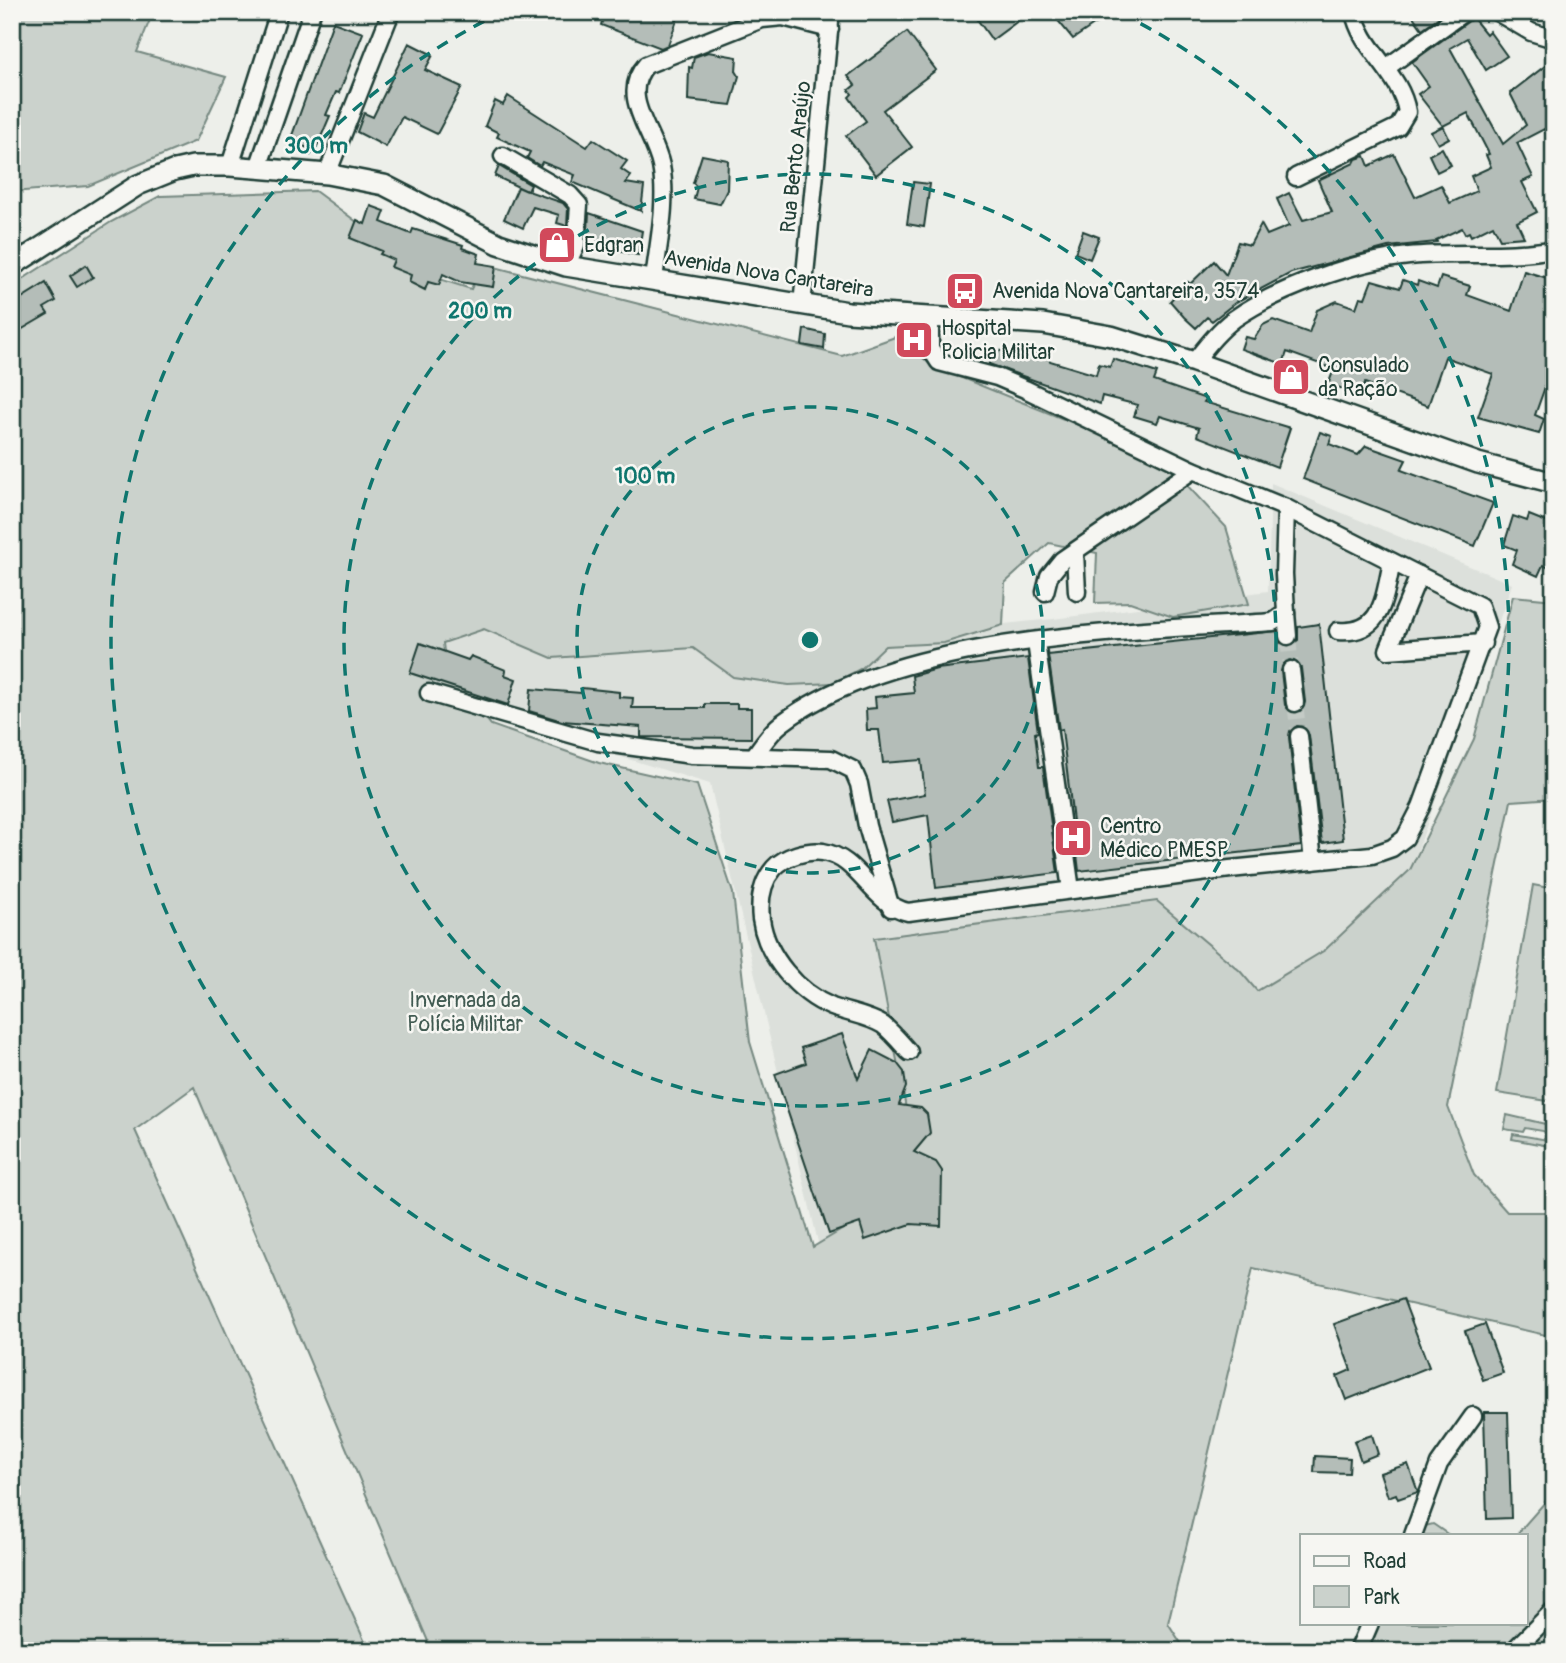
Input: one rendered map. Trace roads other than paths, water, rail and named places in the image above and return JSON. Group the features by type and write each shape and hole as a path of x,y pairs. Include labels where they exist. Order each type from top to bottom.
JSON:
{"main road":[{"name":"Avenida Nova Cantareira","path":"12,266 154,177 193,166 258,167 327,174 384,185 499,244 566,266 802,305 930,318 1043,324 1083,330 1194,362 1478,463 1550,480"}],"street":[{"path":"230,166 279,12"},
{"path":"258,167 312,12"},
{"path":"327,174 391,12"},
{"path":"1296,177 1398,127 1407,112 1405,99 1362,34 1354,12"},
{"path":"1386,68 1464,12"},
{"path":"1497,12 1531,32 1554,39"},
{"path":"654,280 663,186 655,146 639,113 635,92 636,76 646,65 762,19 783,17 831,21"},
{"name":"Rua Bento Araújo","path":"802,305 831,21"},
{"path":"503,156 569,195 579,205 576,245 566,266"},
{"path":"1194,362 1232,321 1260,303 1366,265 1408,256 1531,253 1554,249"},
{"path":"909,1052 881,1024 829,1005 802,988 774,955 763,933 760,911 763,887 775,867 799,853 824,852 846,863 891,908 908,912 1372,855 1392,848 1405,838 1421,807 1487,627 1480,606 1286,508 1193,470 997,377 939,362 930,348 930,318"},
{"path":"1045,592 1049,576 1062,560 1193,470"},
{"path":"1286,508 1283,574 1288,636"},
{"path":"1075,553 1077,592"},
{"path":"1338,631 1355,632 1372,624 1384,598 1392,562"},
{"path":"1419,575 1388,650 1483,643"},
{"path":"754,756 781,723 846,688 881,674 976,649 1273,621 1286,613"},
{"path":"1036,642 1071,890"},
{"path":"1291,670 1295,703"},
{"path":"429,693 598,742 692,755 831,759 853,770 891,908"},
{"path":"1299,736 1313,861"},
{"path":"1413,1534 1439,1464 1473,1416"},
{"path":"1513,1651 1554,1610"},
{"path":"1358,1651 1370,1624"}],"tunnel":[{"path":"1288,636 1291,670"},
{"path":"1295,703 1299,736"}],"place":[{"name":"Edgran","path":"557,245"},
{"name":"Avenida Nova Cantareira, 3574","path":"965,291"},
{"name":"Hospital Policia Militar","path":"914,340"},
{"name":"Consulado da Ração","path":"1291,377"},
{"name":"Centro Médico PMESP","path":"1073,838"}],"park label":[{"name":"Invernada da Polícia Militar","path":"465,1012"}]}
